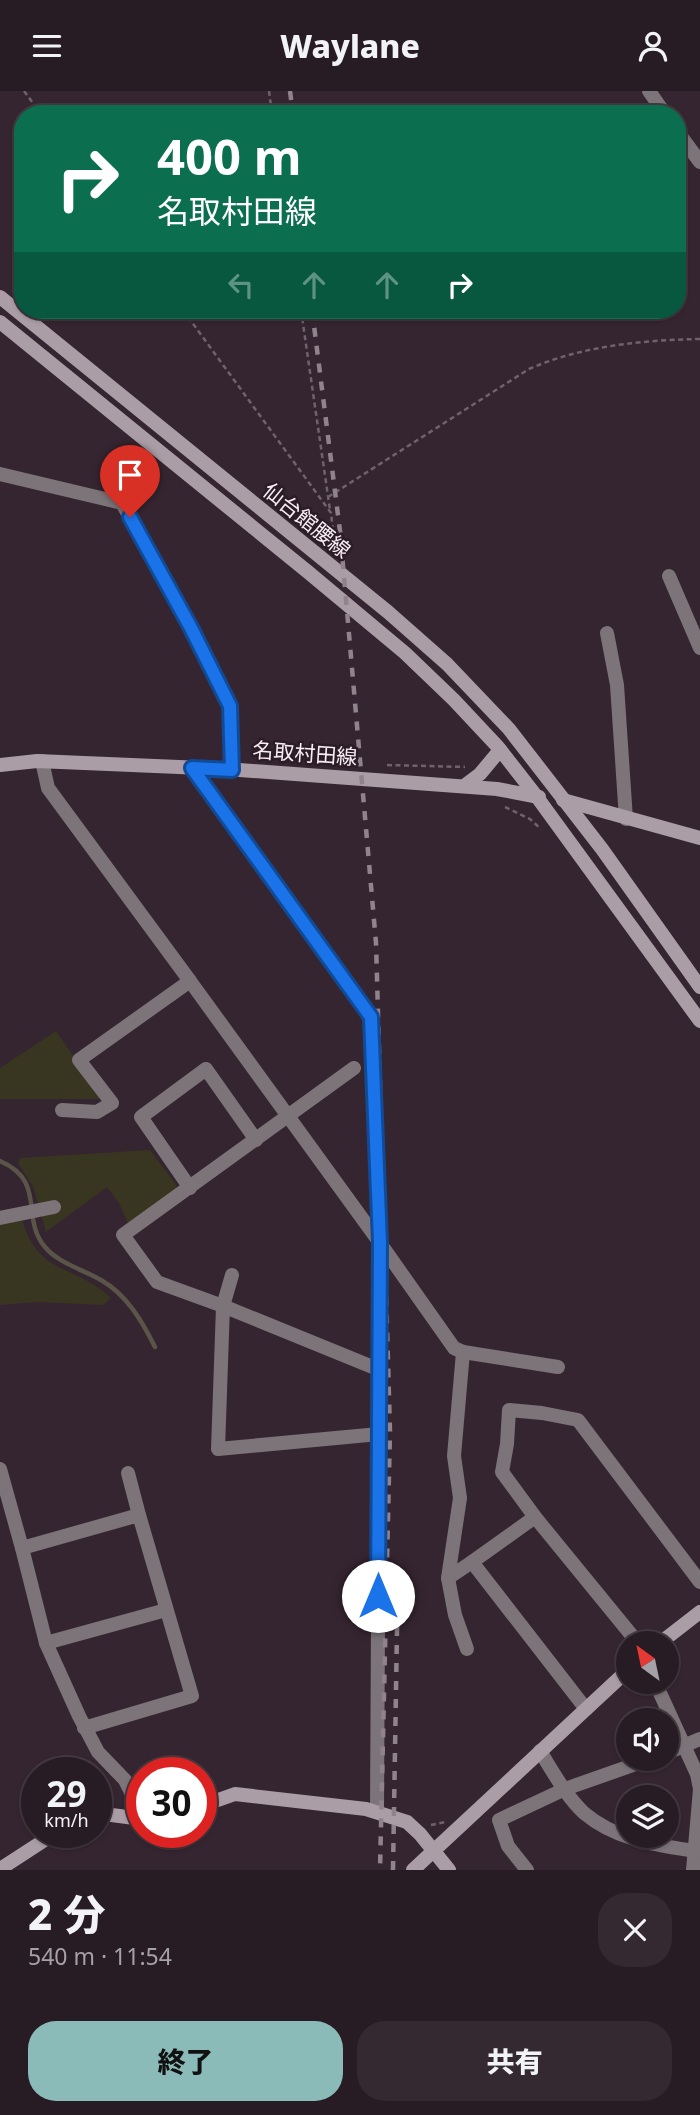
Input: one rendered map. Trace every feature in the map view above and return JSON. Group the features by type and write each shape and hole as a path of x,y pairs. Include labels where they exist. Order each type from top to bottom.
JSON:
{"main road":[{"name":"仙台館腰線","path":"0,297 14,308"},
{"name":"仙台館腰線","path":"27,319 408,629 478,694 509,729 602,849 700,987"},
{"name":"仙台館腰線","path":"0,322 309,572 405,653 454,700 500,750 537,797 700,1021"},
{"path":"464,786 480,774 500,750"},
{"name":"名取村田線","path":"0,765 42,761 192,768 497,789 563,800 700,838"},
{"path":"675,1631 700,1612"},
{"path":"413,1870 616,1681"},
{"path":"217,1800 235,1794 256,1795 377,1812 407,1822 449,1870"},
{"path":"0,1868 32,1848"}],"street":[{"path":"686,143 700,162"},
{"path":"0,474 122,503 191,628 230,706 232,770"},
{"path":"669,576 700,648"},
{"path":"607,633 617,685 626,819"},
{"path":"42,761 48,788 454,1348 463,1352 558,1367"},
{"path":"192,768 371,1017 380,1243 377,1812"},
{"path":"62,1110 97,1112 112,1103 79,1060 190,981"},
{"path":"354,1068 123,1235 157,1282 380,1370"},
{"path":"190,1188 141,1117 206,1069 256,1140"},
{"path":"0,1218 54,1207"},
{"path":"232,1275 223,1306 218,1449 379,1434"},
{"path":"463,1352 454,1456 460,1498 448,1578 455,1615 467,1649"},
{"path":"628,1631 535,1517 502,1472 509,1410 578,1420 700,1582"},
{"path":"0,1469 4,1493 22,1548 46,1643 98,1752 126,1782"},
{"path":"85,1728 192,1696 128,1473"},
{"path":"22,1548 139,1515"},
{"path":"448,1578 535,1517"},
{"path":"472,1562 586,1709"},
{"path":"46,1643 166,1610"},
{"path":"661,1694 698,1774 699,1822 694,1870"},
{"path":"679,1749 700,1739"},
{"path":"540,1751 584,1812 628,1838 695,1851"},
{"path":"527,1870 508,1846 499,1820 565,1789 616,1771"}],"path":[{"path":"190,319 331,513"},
{"path":"302,319 335,547 328,564"},
{"path":"328,497 529,369 547,361 622,345 700,339"},
{"path":"503,806 530,819 547,835"}],"shaded area":[{"path":"56,1031 103,1099 0,1099 0,1068"},
{"path":"150,1150 176,1185 176,1190 128,1223 119,1203 107,1187 46,1232 33,1186 18,1163 20,1158"},
{"path":"22,1219 37,1251 59,1267 98,1287 111,1298 103,1305 38,1302 0,1305 0,1224"}],"waterway":[{"path":"0,1161 14,1169 23,1179 31,1201 34,1224 45,1247 57,1258 101,1280 119,1293 139,1318 155,1347"}],"railway":[{"path":"290,91 292,105"},
{"path":"313,319 340,531 376,943 390,1431 380,1870"},
{"path":"393,1870 398,1570"}],"route":[{"path":"130,517 230,706 232,770 192,768 371,1017 380,1243 378,1596"}]}
